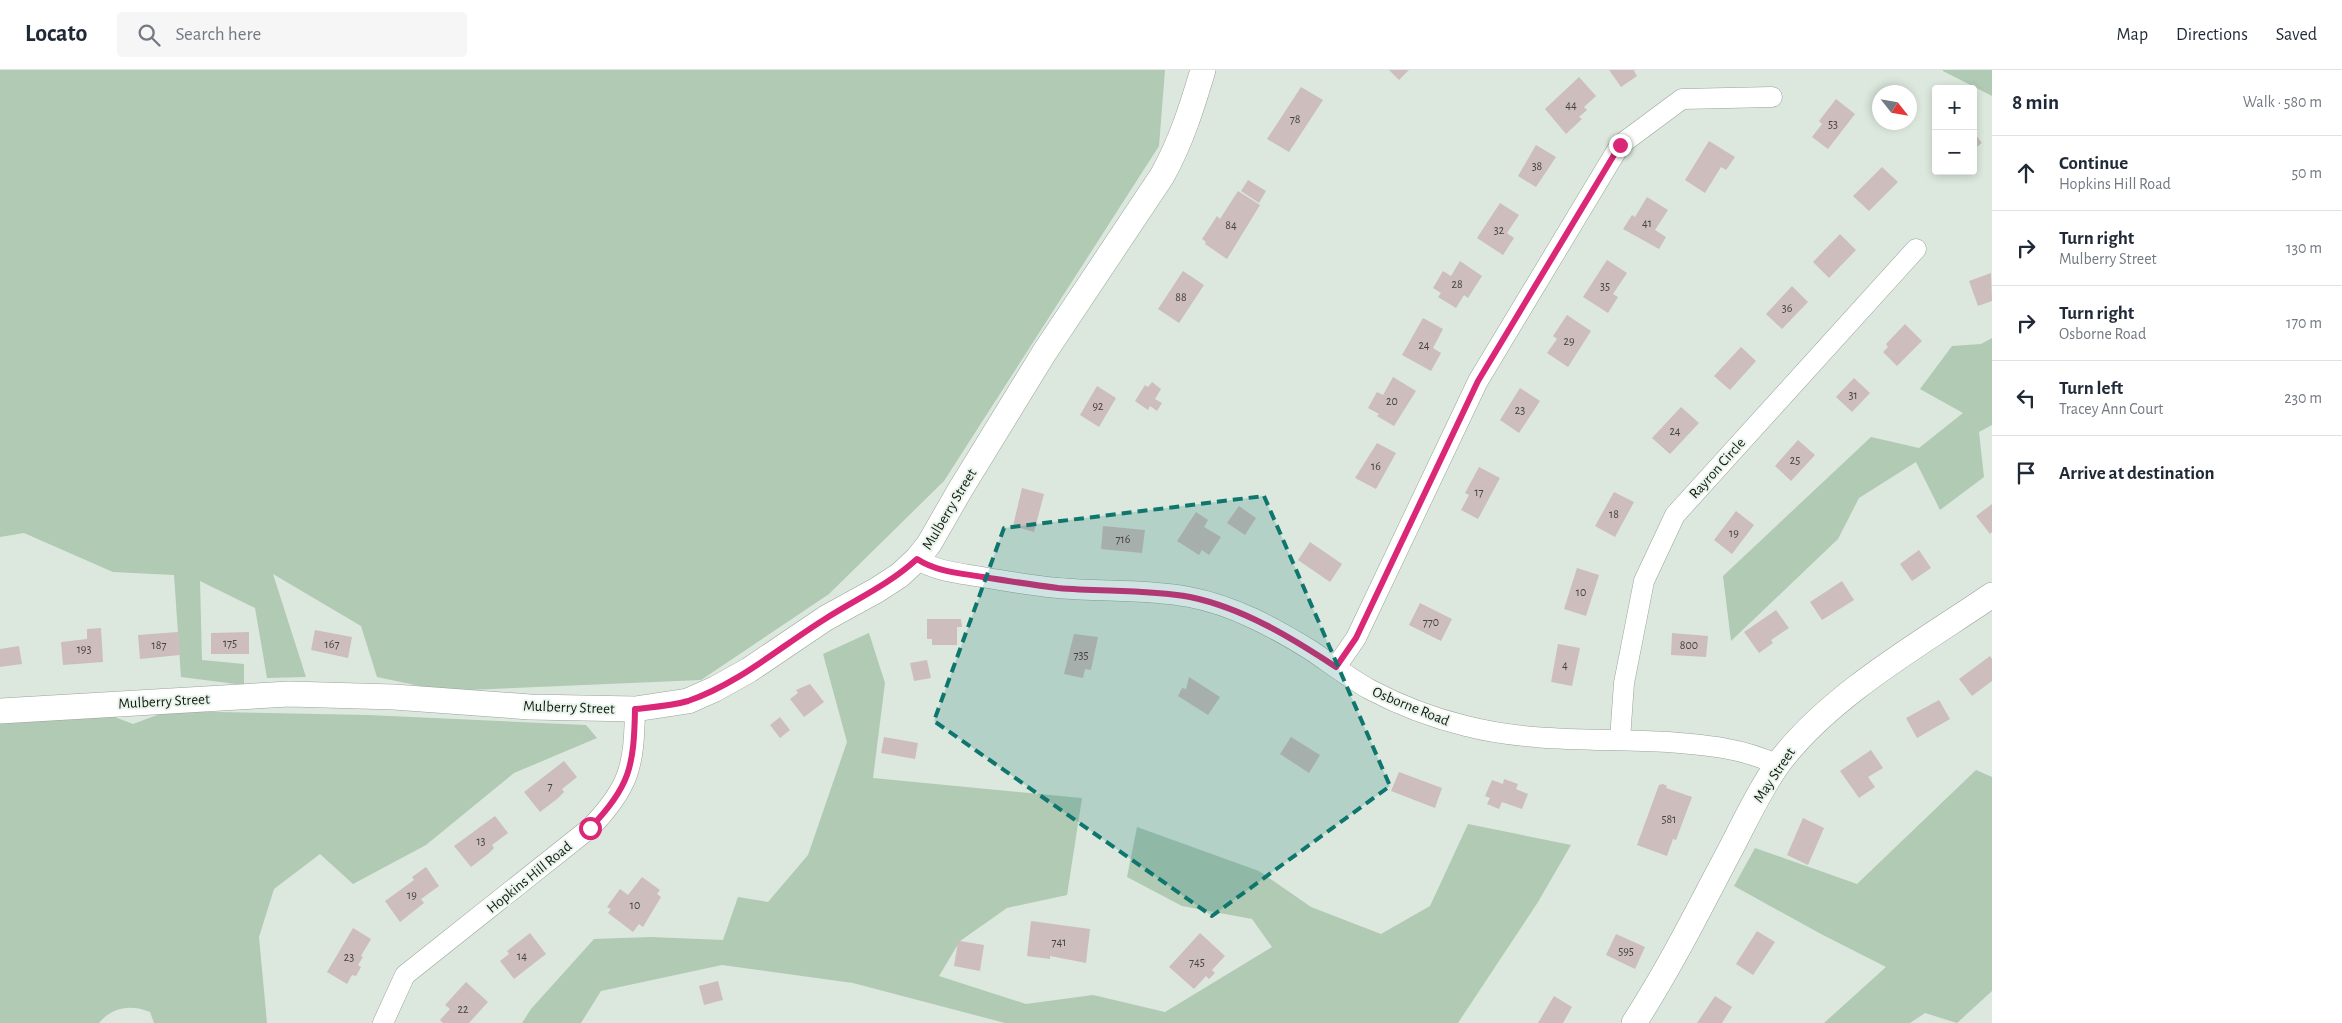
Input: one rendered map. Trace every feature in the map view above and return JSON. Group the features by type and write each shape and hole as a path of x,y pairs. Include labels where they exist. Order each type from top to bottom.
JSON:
{"street":[{"name":"Mulberry Street","path":"0,711 290,694 343,695 530,707 635,709 688,701 715,689 749,670 826,618 900,575 929,544 1044,354 1162,176 1180,141 1203,70"},
{"path":"1336,667 1356,638 1478,381 1620,145 1682,99 1772,96"},
{"name":"Rayron Circle","path":"1620,740 1624,683 1644,581 1675,514 1916,249"},
{"name":"Osborne Road","path":"917,559 938,570 1007,581 1059,588 1160,594 1213,602 1258,621 1292,639 1367,688 1391,700 1467,726 1511,735 1556,739 1620,740 1732,749 1760,756 1778,764"},
{"name":"May Street","path":"1634,1023 1674,957 1755,803 1778,764 1812,727 1847,696 1992,596"},
{"name":"Hopkins Hill Road","path":"383,1023 405,975 590,828 610,808 626,780 633,760 635,709"}],"highlighted area":[{"path":"1264,496 1390,786 1212,916 934,721 1004,528"}],"green space":[{"path":"0,70 1165,70 1159,146 944,481 829,594 701,680 443,691 377,677 361,626 273,574 306,677 267,678 255,608 200,581 202,660 244,664 244,685 181,677 174,575 113,572 24,533 0,537"},
{"path":"1992,70 1992,96 1977,88 1977,85 1970,85 1943,71"},
{"path":"1992,338 1992,425 1979,432 1984,477 1940,510 1916,462 1859,498 1838,539 1731,641 1723,576 1871,437 1919,448 1963,413 1920,389 1952,346 1981,344"},
{"path":"869,633 885,683 873,778 1082,798 1067,895 1007,908 960,941 939,976 1026,1004 1093,995 1165,1012 1272,947 1252,919 1182,906 1127,877 1137,827 1259,871 1311,907 1381,934 1430,906 1468,824 1571,845 1538,902 1458,1023 1005,1023 853,983 722,965 601,991 581,1023 522,1023 531,1009 594,939 651,937 723,940 738,897 768,902 808,855 847,742 823,654"},
{"path":"94,709 133,724 168,711 368,715 586,725 597,738 514,773 426,845 353,884 320,854 274,889 259,937 267,1023 154,1023 150,1012 136,1008 122,1008 110,1013 99,1023 0,1023 0,717"},
{"path":"1976,770 1992,777 1992,991 1957,1023 1925,1013 1910,1023 1824,1023 1886,967 1734,886 1755,848 1857,884"}],"building":[{"path":"1389,70 1409,70 1399,80"},
{"path":"1609,70 1635,70 1637,76 1621,87"},
{"path":"1579,77 1596,96 1584,107 1587,110 1579,117 1582,119 1566,134 1545,109"},
{"path":"1301,87 1323,100 1289,152 1267,139"},
{"path":"1836,99 1855,114 1828,149 1812,137 1822,124 1819,121"},
{"path":"1977,136 1982,143 1977,147"},
{"path":"1709,141 1735,157 1726,170 1721,167 1705,193 1685,180"},
{"path":"1536,145 1556,157 1536,187 1518,176"},
{"path":"1882,167 1898,182 1869,211 1853,196"},
{"path":"1248,180 1266,191 1259,203 1241,191"},
{"path":"1238,191 1260,205 1227,259 1205,244 1206,242 1202,239 1217,216 1220,219"},
{"path":"1647,197 1668,210 1655,230 1666,237 1659,249 1623,229 1632,215 1635,217"},
{"path":"1500,203 1519,215 1507,233 1514,238 1503,255 1477,238"},
{"path":"1840,234 1856,250 1829,278 1813,262"},
{"path":"1607,260 1627,273 1613,294 1618,297 1608,313 1583,297"},
{"path":"1460,261 1482,276 1468,298 1464,295 1456,308 1438,297 1441,293 1433,288 1443,271 1451,276"},
{"path":"1183,271 1204,285 1179,323 1158,309"},
{"path":"1991,273 1992,301 1978,306 1969,281"},
{"path":"1792,286 1808,302 1782,329 1766,314"},
{"path":"1567,315 1591,331 1568,367 1547,353 1557,339 1553,336"},
{"path":"1423,318 1443,329 1433,348 1441,353 1431,371 1402,355"},
{"path":"1905,324 1922,341 1897,366 1883,352 1888,347 1886,344"},
{"path":"1741,347 1756,361 1730,390 1714,376"},
{"path":"1393,377 1416,391 1394,426 1368,408 1377,392 1383,395"},
{"path":"1854,378 1870,393 1852,412 1836,397"},
{"path":"1152,382 1161,389 1155,399 1162,403 1157,411 1150,406 1148,410 1135,401 1145,385 1148,387"},
{"path":"1097,386 1116,398 1099,427 1080,415"},
{"path":"1520,388 1540,401 1519,433 1500,420"},
{"path":"1681,407 1699,423 1670,454 1652,438"},
{"path":"1798,440 1815,455 1791,481 1775,466"},
{"path":"1377,443 1396,453 1376,489 1355,478"},
{"path":"1479,467 1500,478 1478,519 1461,510 1469,495 1465,493"},
{"path":"1022,488 1044,494 1034,532 1013,526"},
{"path":"1614,492 1634,502 1615,537 1595,526"},
{"path":"1992,504 1992,532 1990,534 1976,516"},
{"path":"1239,506 1256,518 1245,535 1227,523"},
{"path":"1736,511 1754,525 1732,554 1714,540"},
{"path":"1196,512 1208,520 1204,527 1221,537 1209,555 1202,550 1199,555 1177,541"},
{"path":"1103,526 1145,530 1142,553 1101,549"},
{"path":"1310,542 1342,564 1330,582 1298,560"},
{"path":"1919,550 1931,568 1912,581 1900,564"},
{"path":"1577,568 1599,575 1586,616 1564,609"},
{"path":"1842,581 1854,600 1822,620 1810,602"},
{"path":"1420,603 1452,619 1441,641 1409,625"},
{"path":"1776,610 1789,628 1771,640 1773,643 1759,653 1744,632"},
{"path":"927,619 961,619 962,627 957,627 957,645 932,645 932,639 927,639"},
{"path":"101,628 103,662 63,665 61,642 87,639 87,629"},
{"path":"315,630 352,637 348,658 311,650"},
{"path":"178,632 180,655 140,659 138,635"},
{"path":"249,632 249,654 211,654 211,633"},
{"path":"1672,633 1708,636 1706,657 1671,655"},
{"path":"1074,634 1098,637 1091,670 1085,669 1083,678 1064,674"},
{"path":"1558,644 1580,648 1572,686 1551,682"},
{"path":"19,646 22,664 0,667 0,649"},
{"path":"1990,656 1992,659 1992,681 1972,696 1959,679"},
{"path":"927,660 931,678 914,681 910,663"},
{"path":"1189,677 1220,697 1208,715 1178,696 1182,688 1186,689"},
{"path":"810,684 824,702 804,717 790,699 798,693 796,690"},
{"path":"1939,700 1950,719 1917,738 1906,718"},
{"path":"780,717 790,730 780,738 770,725"},
{"path":"884,737 918,743 915,759 881,753"},
{"path":"1291,737 1320,755 1309,773 1280,754"},
{"path":"1871,750 1883,768 1868,777 1875,787 1859,798 1840,771"},
{"path":"564,761 577,777 562,789 564,792 557,799 540,812 524,792"},
{"path":"1399,772 1442,788 1435,808 1391,791"},
{"path":"1504,779 1518,784 1516,789 1528,794 1522,809 1502,802 1499,809 1487,804 1490,798 1485,796 1492,780 1503,784"},
{"path":"1659,785 1667,786 1666,788 1692,797 1676,840 1673,839 1667,856 1637,845"},
{"path":"495,816 508,833 492,845 494,848 471,867 454,846"},
{"path":"1803,818 1824,828 1808,865 1787,855"},
{"path":"426,867 439,886 421,899 424,903 400,922 385,901 414,880 412,877"},
{"path":"642,877 660,890 657,894 661,897 643,927 639,924 633,932 608,913 611,909 607,907 620,889 628,895"},
{"path":"1031,921 1090,929 1086,963 1050,956 1050,959 1027,956"},
{"path":"353,928 371,939 361,956 363,957 358,965 361,967 356,976 352,975 347,984 327,972"},
{"path":"1757,931 1775,942 1753,975 1736,964"},
{"path":"530,933 546,954 514,979 500,961 509,954 507,951"},
{"path":"1200,933 1225,956 1212,970 1215,973 1209,979 1206,976 1194,989 1169,967"},
{"path":"1616,934 1645,947 1635,969 1606,955"},
{"path":"958,942 984,945 980,971 954,966"},
{"path":"718,981 723,1000 704,1005 699,986"},
{"path":"466,982 488,1002 469,1023 443,1023 440,1020 450,1009 445,1005"},
{"path":"1554,996 1572,1007 1563,1023 1538,1023"},
{"path":"1715,996 1732,1007 1722,1023 1697,1023"}],"route":[{"path":"590,828 610,808 626,780 633,760 635,709 688,701 715,689 749,670 826,618 877,590 900,575 917,559 938,570 1007,581 1059,588 1131,590 1213,602 1249,617 1292,639 1336,667 1356,638 1478,381 1620,145"}]}
